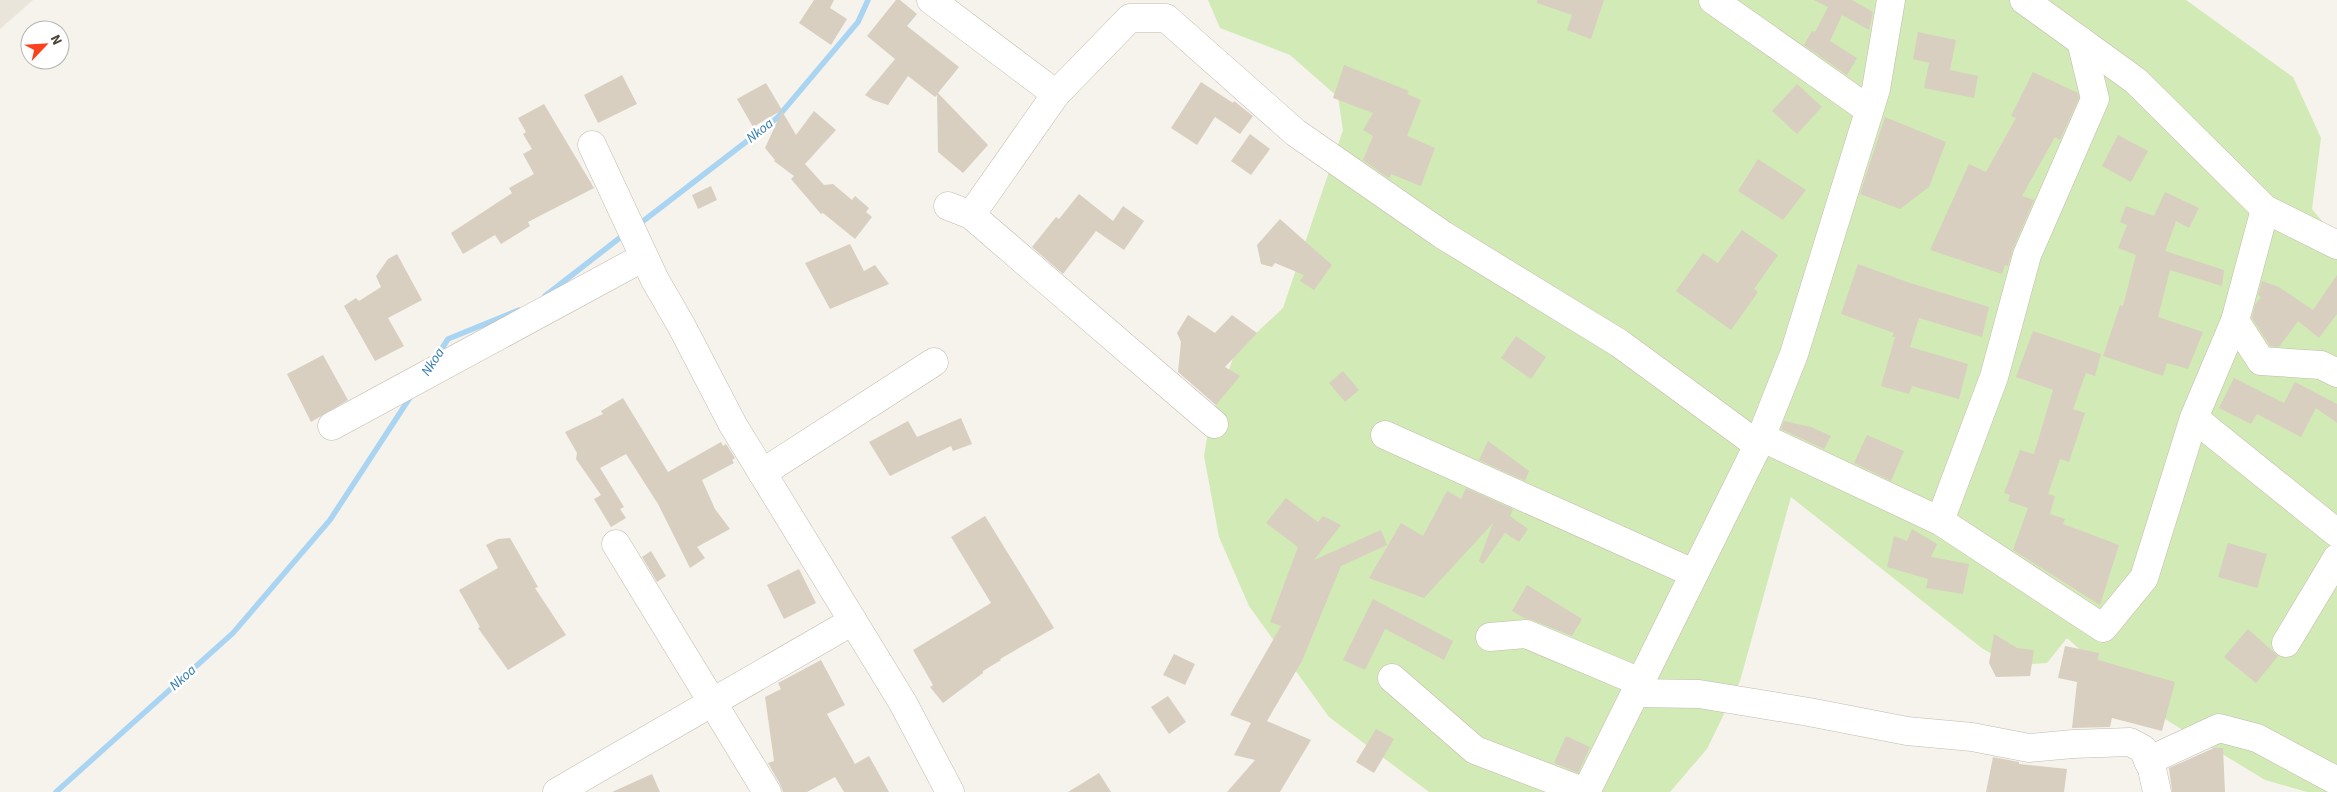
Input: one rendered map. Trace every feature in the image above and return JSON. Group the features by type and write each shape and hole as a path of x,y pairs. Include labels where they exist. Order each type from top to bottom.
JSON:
{"street":[{"path":"930,0 1056,94"},
{"path":"1144,0 1296,133 1443,235 1619,343 1759,441 1940,521 2103,628 2144,578 2194,418 2235,321 2265,209"},
{"path":"1714,0 1869,110"},
{"path":"1392,678 1475,750 1585,792 1759,441 1794,354 1876,89 1891,0"},
{"path":"2024,0 2136,81 2265,209 2337,245"},
{"path":"1166,18 1130,18 1056,94 960,211 1214,424"},
{"path":"1940,521 1994,377 2027,255 2095,99 2081,41"},
{"path":"592,145 644,257 734,426 903,704 950,792"},
{"path":"332,426 644,257"},
{"path":"2235,321 2261,361 2321,365 2337,373"},
{"path":"762,473 934,362"},
{"path":"2194,418 2337,533"},
{"path":"1385,435 1693,573"},
{"path":"616,544 767,792"},
{"path":"2286,643 2337,558"},
{"path":"557,792 852,621"},
{"path":"1490,637 1526,634 1638,688 1699,694 1810,712 1907,732 1972,737 2029,748 2130,742 2143,749 2157,792"},
{"path":"2148,761 2219,728 2257,738 2337,782"}],"shaded area":[{"path":"0,0 33,0 0,29"}],"green space":[{"path":"1208,0 2186,0 2293,77 2321,138 2312,209 2337,239 2337,792 2307,792 2265,780 2142,705 2067,638 2047,663 2013,665 1983,649 1791,497 1740,681 1707,749 1670,792 1429,792 1329,717 1249,606 1219,537 1204,456 1210,420 1235,353 1283,308 1343,130 1338,97 1290,55 1220,28"}],"building":[{"path":"814,0 834,0 830,8 847,19 831,45 799,23"},
{"path":"896,0 900,0 917,14 907,26 959,67 938,93 988,145 963,173 938,152 937,95 935,97 908,76 888,105 865,95 895,59 867,36"},
{"path":"1537,0 1604,0 1591,39 1567,30 1572,15 1537,3"},
{"path":"1814,0 1852,0 1873,12 1869,30 1842,15 1830,41 1857,58 1847,75 1804,45 1812,31 1815,32 1828,7"},
{"path":"1918,32 1956,40 1950,70 1978,76 1974,98 1924,88 1929,63 1913,59"},
{"path":"1344,65 1409,91 1407,94 1421,100 1407,136 1435,148 1421,186 1391,174 1390,178 1387,177 1363,160 1373,136 1363,130 1373,113 1333,98"},
{"path":"2033,72 2078,93 2079,98 2060,140 2055,137 2022,196 2034,200 2013,249 2008,266 2005,265 2002,274 1930,250 1969,164 1986,172 2016,118 2011,116"},
{"path":"622,75 637,104 598,123 584,95"},
{"path":"1201,82 1233,103 1234,101 1253,116 1240,134 1215,117 1197,145 1171,128"},
{"path":"766,83 782,110 753,127 737,99"},
{"path":"1797,84 1822,107 1797,134 1772,111"},
{"path":"544,104 594,188 528,222 530,226 501,244 495,235 463,254 451,233 512,193 509,188 534,174 523,154 532,149 523,134 526,132 518,118"},
{"path":"782,111 796,135 814,111 836,130 805,164 824,185 833,184 852,200 855,196 869,208 866,212 872,217 855,239 823,213 821,214 791,179 794,176 774,161 765,148"},
{"path":"1885,117 1946,142 1929,187 1900,209 1860,194"},
{"path":"1250,134 1270,149 1251,175 1231,161"},
{"path":"2118,135 2148,151 2131,182 2102,166"},
{"path":"1758,159 1806,190 1783,220 1738,191"},
{"path":"711,186 717,200 698,209 692,195"},
{"path":"2165,192 2199,208 2189,228 2176,221 2165,251 2224,270 2222,286 2170,270 2158,317 2203,332 2188,369 2167,363 2163,376 2103,356 2120,305 2123,306 2136,255 2118,248 2127,225 2120,222 2126,206 2154,216"},
{"path":"1079,194 1113,221 1123,206 1144,221 1124,250 1096,231 1063,274 1032,247 1056,217 1059,219"},
{"path":"1280,219 1332,265 1314,290 1300,281 1304,275 1275,263 1272,267 1261,264 1257,245"},
{"path":"1742,230 1778,255 1754,289 1758,292 1731,330 1676,291 1703,253 1718,263"},
{"path":"850,244 864,271 875,265 889,284 830,309 805,263"},
{"path":"397,254 422,300 388,318 404,346 375,361 344,306 356,298 359,301 381,287 376,276 388,259"},
{"path":"1858,264 1910,283 1989,307 1982,337 1919,318 1910,347 1968,364 1959,399 1912,386 1909,394 1881,386 1895,337 1892,337 1894,333 1841,314"},
{"path":"2337,275 2337,314 2319,338 2298,321 2279,347 2270,346 2252,318 2255,305 2261,297 2258,295 2262,281 2279,287 2313,310"},
{"path":"1188,315 1215,333 1232,315 1257,333 1225,367 1240,376 1216,405 1178,372 1181,342 1177,333"},
{"path":"2033,331 2101,354 2095,376 2086,373 2073,409 2085,413 2069,462 2060,459 2048,494 2055,496 2050,514 2065,519 2063,524 2119,545 2100,605 2013,550 2028,508 2008,501 2010,495 2004,493 2020,450 2034,454 2053,390 2016,377"},
{"path":"1516,336 1546,357 1531,379 1501,358"},
{"path":"323,355 348,400 311,422 287,374"},
{"path":"1343,371 1359,390 1345,402 1329,383"},
{"path":"2234,378 2284,403 2295,382 2337,404 2337,423 2316,408 2301,437 2257,414 2251,424 2219,408"},
{"path":"623,398 668,472 721,442 723,446 726,444 735,458 732,460 734,463 702,480 715,509 730,529 697,547 705,558 690,568 658,504 626,454 600,468 624,507 620,509 626,518 611,527 594,499 601,495 576,459 577,453 565,432 603,414 601,411"},
{"path":"961,418 972,444 953,451 951,446 890,476 869,442 908,421 917,437"},
{"path":"1784,421 1811,427 1831,436 1824,449 1781,429"},
{"path":"1867,435 1904,451 1891,481 1854,463"},
{"path":"1488,441 1529,471 1525,481 1479,460"},
{"path":"1466,488 1513,509 1510,516 1528,529 1519,542 1505,533 1483,564 1479,561 1493,523 1424,598 1369,578 1401,523 1423,536 1447,491 1461,499"},
{"path":"1286,498 1318,522 1323,516 1341,525 1314,560 1381,530 1387,545 1341,566 1302,661 1267,721 1311,740 1280,792 1227,792 1255,760 1234,755 1251,723 1230,715 1281,626 1270,622 1298,547 1266,523"},
{"path":"985,516 1054,628 1000,659 943,703 930,687 933,685 913,650 991,603 951,537"},
{"path":"1912,529 1937,544 1931,557 1969,564 1963,594 1926,588 1928,579 1887,567 1894,536 1907,541"},
{"path":"510,538 538,587 535,588 566,635 508,670 478,628 480,627 459,590 498,568 486,545 498,539"},
{"path":"2228,543 2267,554 2257,588 2218,577"},
{"path":"651,551 666,576 657,582 642,557"},
{"path":"799,569 816,603 784,619 767,585"},
{"path":"1527,585 1582,619 1572,636 1524,618 1512,611"},
{"path":"1373,599 1453,641 1444,660 1385,629 1365,670 1343,660"},
{"path":"2248,629 2278,656 2256,683 2224,657"},
{"path":"1994,634 2017,648 2034,650 2030,676 1996,677 1989,663"},
{"path":"2065,646 2099,653 2098,660 2175,682 2162,731 2112,718 2110,727 2072,728 2077,682 2058,678"},
{"path":"1174,654 1195,664 1185,685 1163,675"},
{"path":"821,660 845,705 827,714 855,764 869,756 889,792 844,792 835,777 807,792 783,792 768,763 774,761 765,697 781,689 778,683"},
{"path":"1168,696 1186,722 1169,734 1151,707"},
{"path":"1376,729 1394,739 1374,773 1356,762"},
{"path":"1566,736 1590,747 1578,773 1554,763"},
{"path":"2214,748 2223,748 2225,792 2172,792 2169,768"},
{"path":"1993,757 2019,762 2019,764 2067,769 2064,792 1986,792"},
{"path":"1099,773 1111,792 1068,792"},
{"path":"652,774 660,792 612,792"}],"waterway":[{"name":"Nkoa","path":"638,225 777,118 858,22 868,0"},
{"name":"Nkoa","path":"545,296 626,233"},
{"name":"Nkoa","path":"435,359 448,339 519,310"},
{"name":"Nkoa","path":"56,792 233,633 330,520 411,396"}]}
